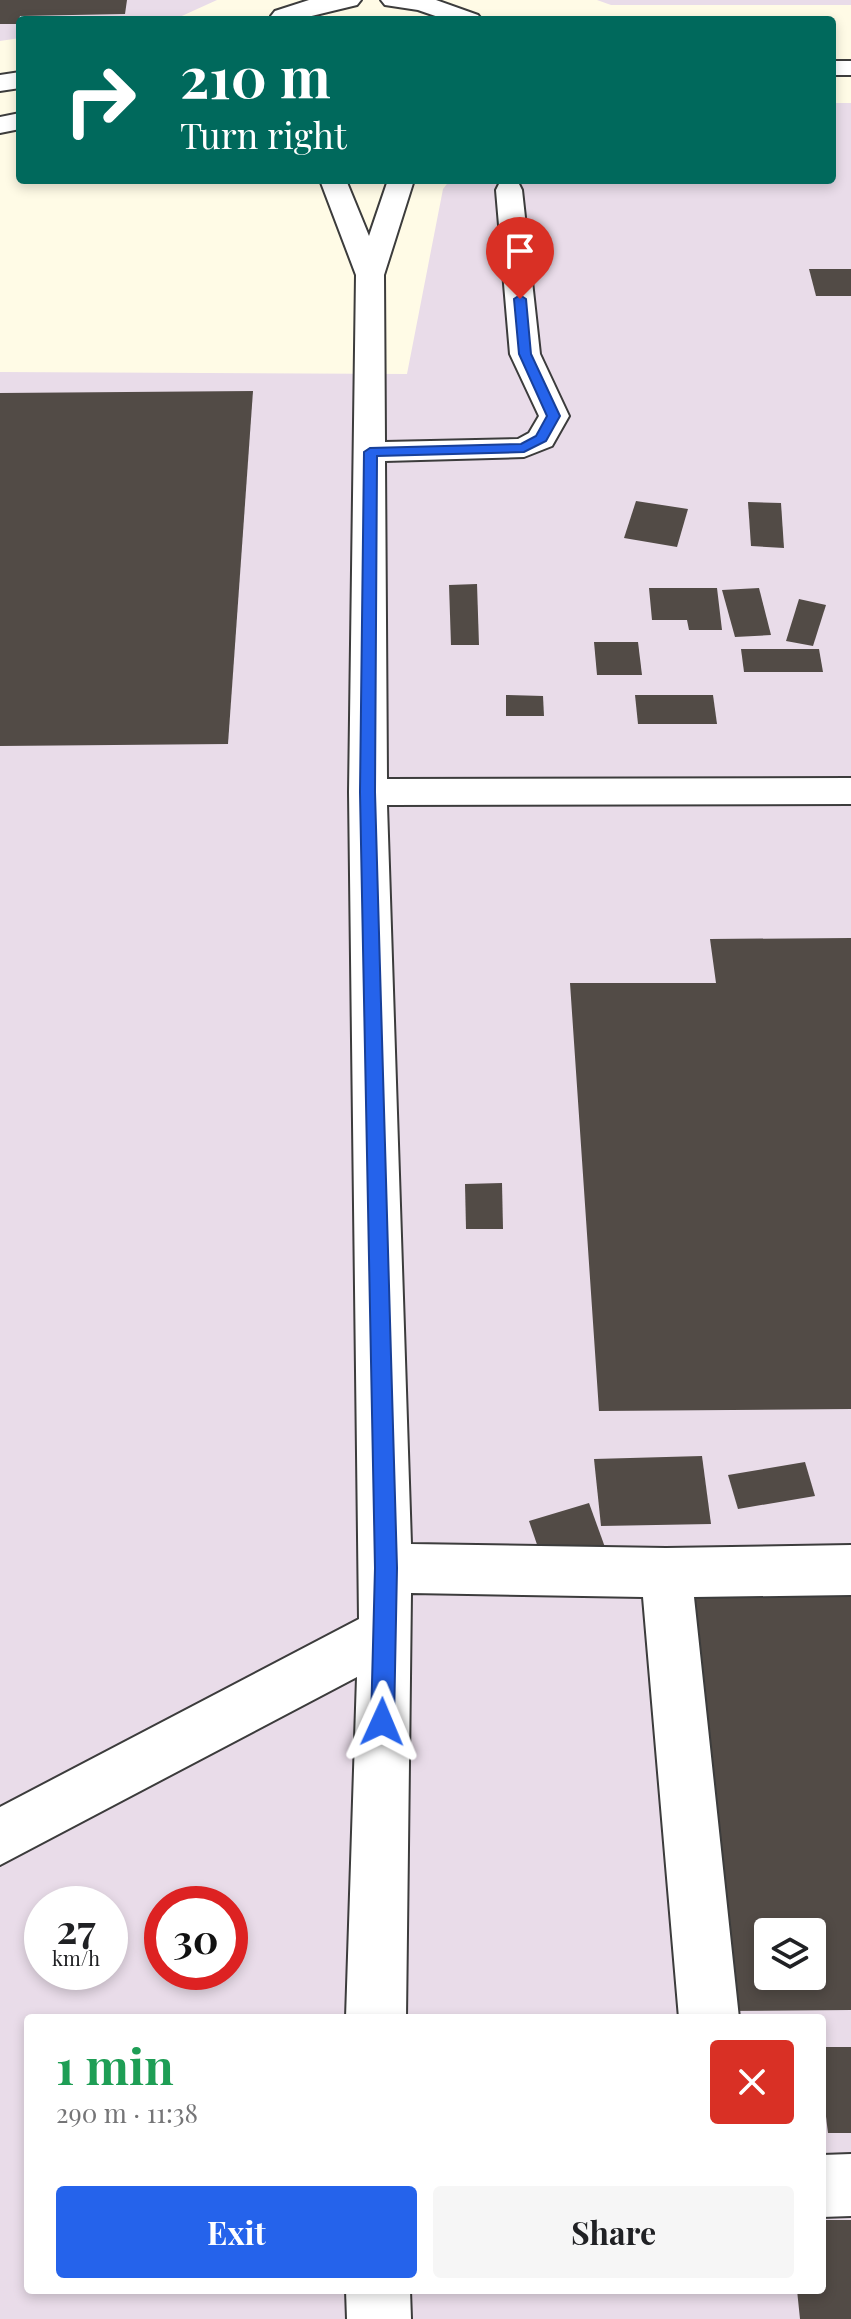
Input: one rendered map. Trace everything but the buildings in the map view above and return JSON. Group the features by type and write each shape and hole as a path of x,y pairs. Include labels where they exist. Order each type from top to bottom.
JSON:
{"street":[{"path":"283,16 306,0"},
{"path":"286,16 314,6 349,0"},
{"path":"393,0 454,11"},
{"path":"311,184 346,215"},
{"path":"334,184 370,275"},
{"path":"376,2014 386,1568 368,792 370,275 400,184"},
{"path":"370,452 524,448 541,439 554,416 525,354 509,190"},
{"path":"368,792 851,791"},
{"path":"386,1568 666,1573 851,1570"},
{"path":"666,1573 709,2014"},
{"path":"0,1837 384,1634"},
{"path":"826,2186 851,2185"},
{"path":"378,2294 379,2319"}],"shaded area":[{"path":"0,0 217,0 182,16 16,16 16,39 0,41"},
{"path":"597,0 851,0 851,5 611,5"},
{"path":"836,103 851,103 851,2319 0,2319 0,372 407,374 443,189 447,184 836,184"}],"route":[{"path":"382,1722 386,1568 368,792 370,452 524,448 541,439 554,416 525,354 520,299"}]}
